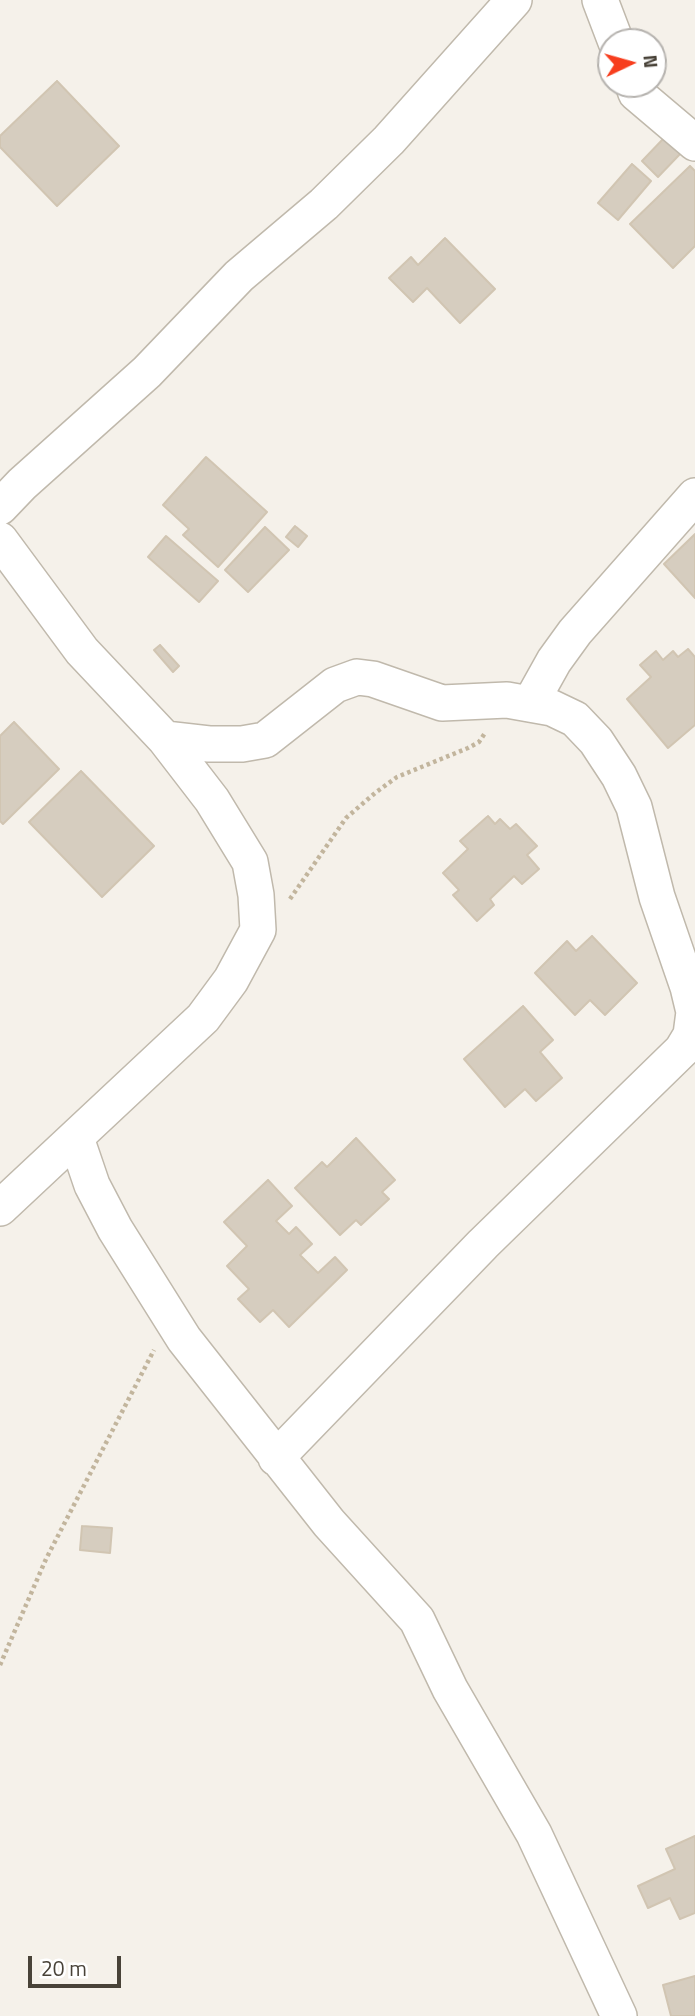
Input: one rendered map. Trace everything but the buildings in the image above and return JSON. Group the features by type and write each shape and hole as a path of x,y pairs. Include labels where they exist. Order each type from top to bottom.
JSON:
{"street":[{"path":"0,508 32,475 147,372 239,276 333,195 388,140 514,0"},
{"path":"600,0 611,28"},
{"path":"642,98 695,144"},
{"path":"518,702 575,632 695,496"},
{"path":"0,540 82,651 165,739 212,800 250,862 256,895 258,930 231,980 202,1018 0,1208"},
{"path":"165,739 209,744 243,744 265,740 335,685 357,677 373,679 442,703 518,702 552,708 575,719 596,741 619,776 634,807 657,897 694,1012 691,1035 682,1050 483,1244 276,1458"},
{"path":"76,1138 92,1185 115,1229 170,1318 329,1523 417,1620 450,1689 534,1834 619,2016"}],"path":[{"path":"258,930 289,900 346,818 374,793 397,778 479,742 493,717 518,702"},
{"path":"0,1665 46,1559 170,1318"}]}
